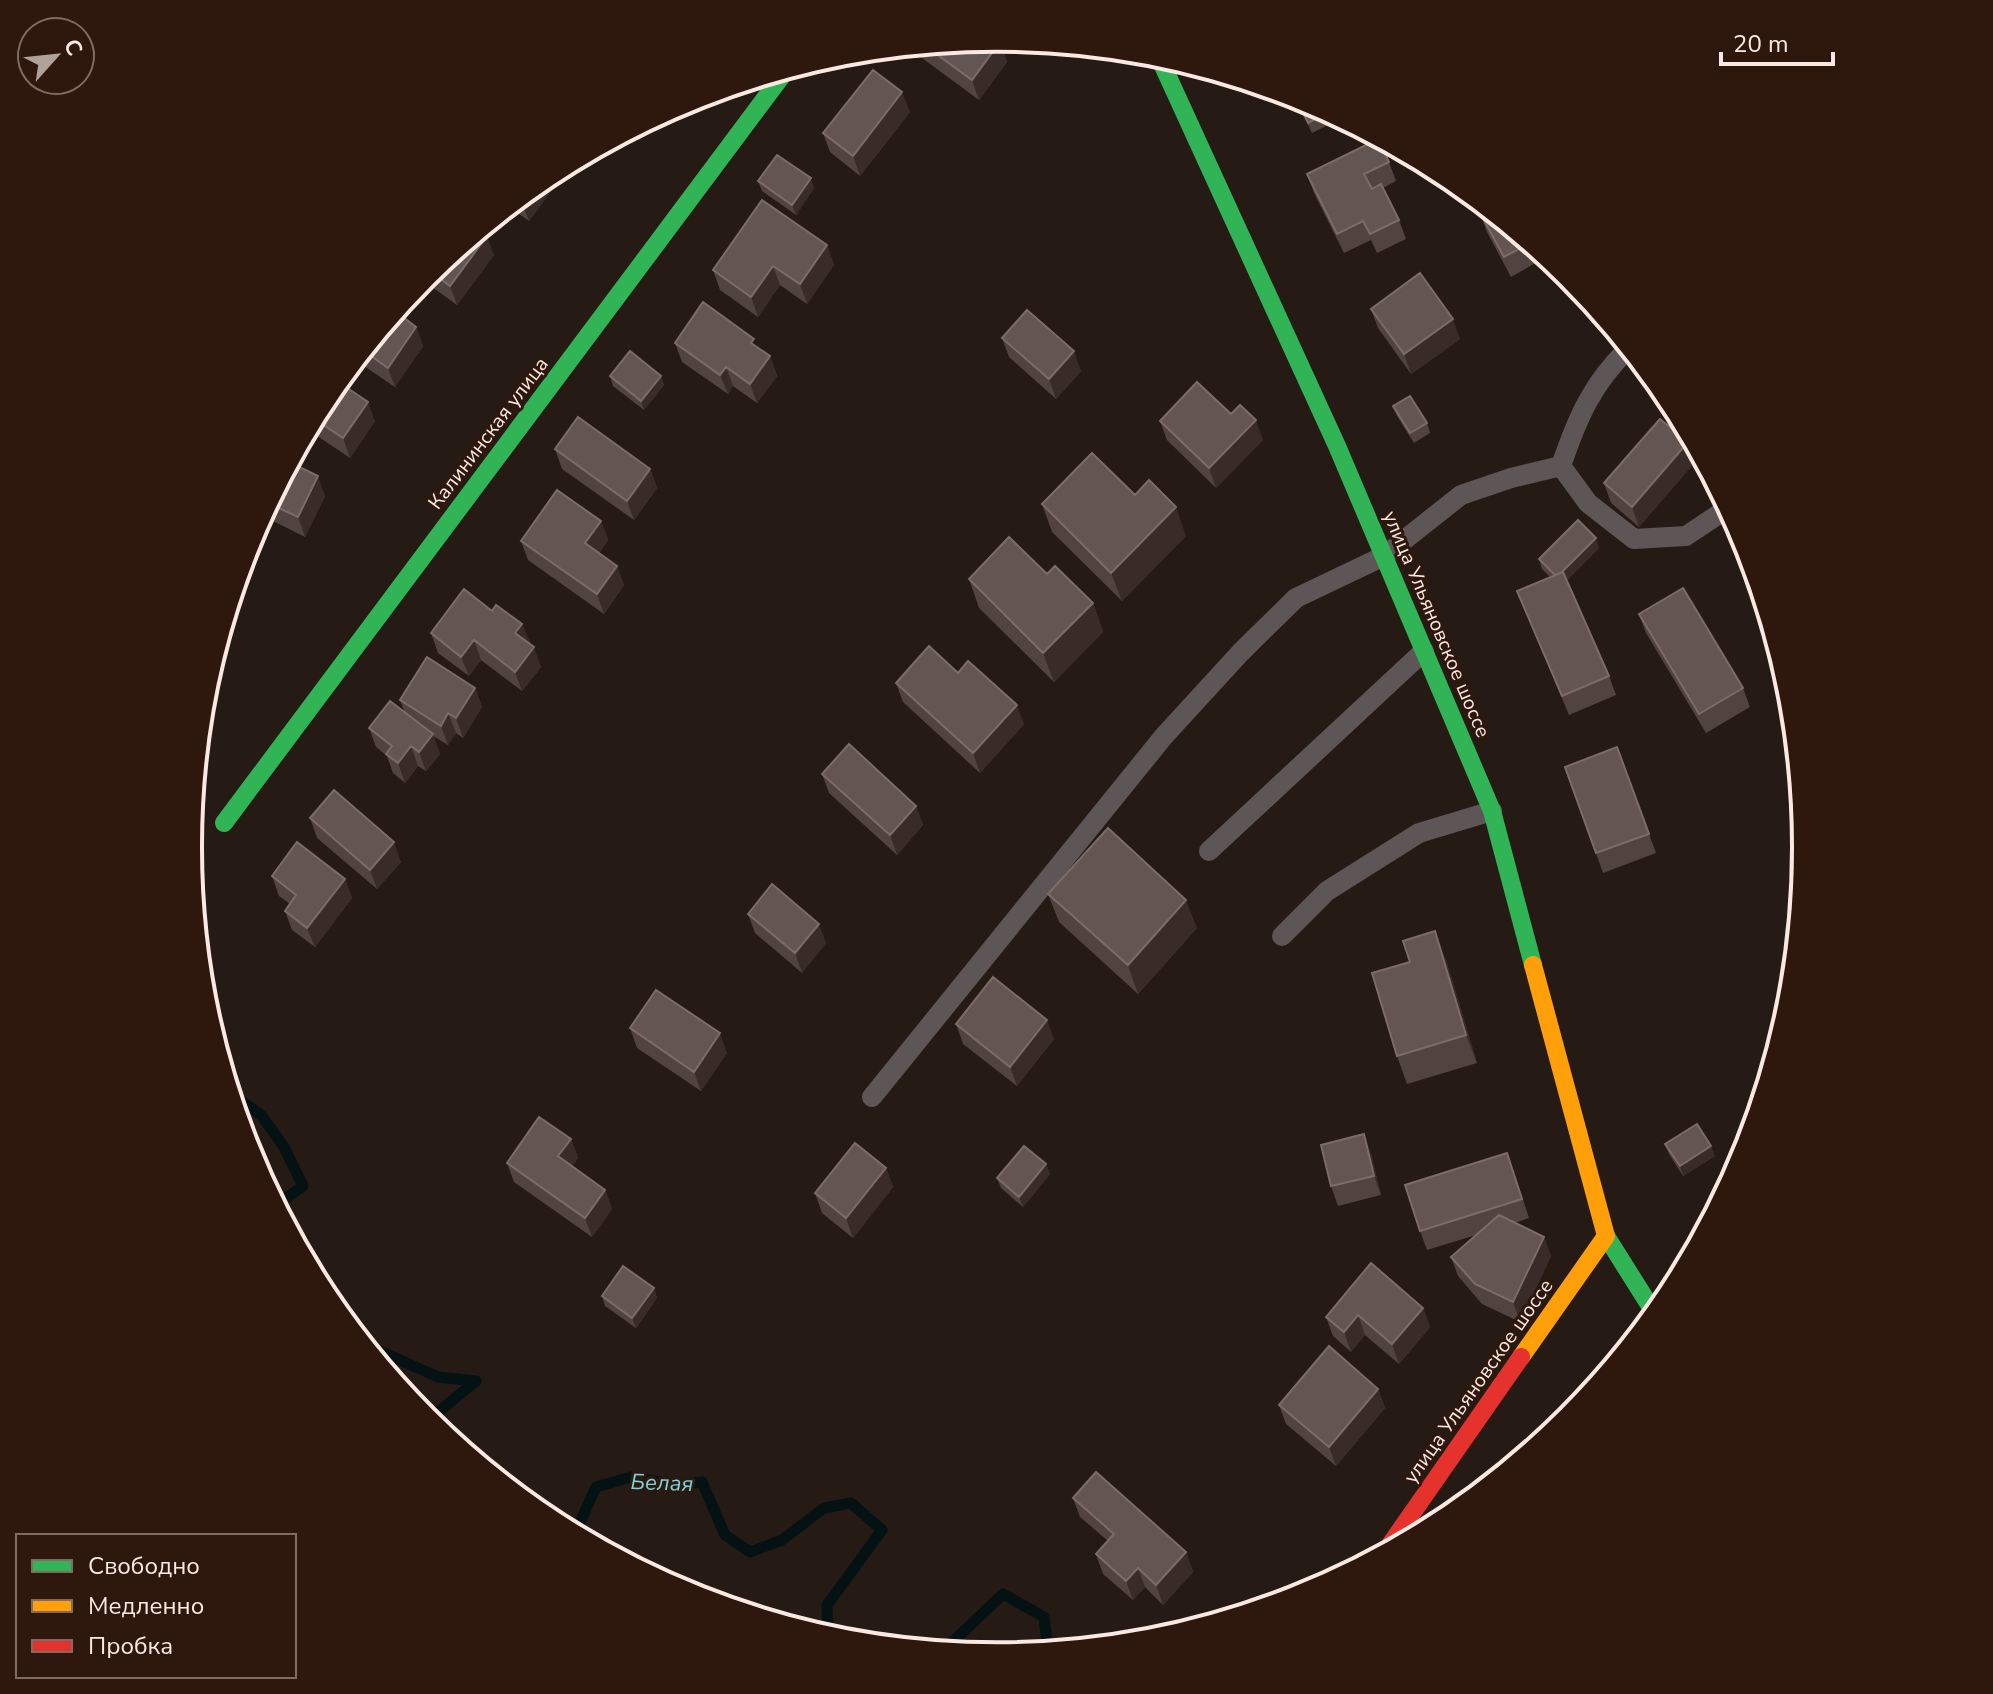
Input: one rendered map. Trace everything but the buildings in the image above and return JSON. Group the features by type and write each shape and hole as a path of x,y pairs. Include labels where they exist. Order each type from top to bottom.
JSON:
{"street":[{"name":"улица Ульяновское шоссе","path":"1165,70 1337,446 1492,811 1606,1236 1648,1303"},
{"name":"Калининская улица","path":"224,823 776,83"},
{"name":"улица Ульяновское шоссе","path":"1399,1532 1606,1236"}],"lane":[{"path":"1561,466 1577,419 1607,369 1621,356"},
{"path":"872,1097 1164,736 1241,652 1296,598 1384,556 1461,495 1511,478 1561,466"},
{"path":"1561,466 1588,503 1634,539 1686,536 1718,514"},
{"path":"1209,851 1424,651"},
{"path":"1282,936 1327,891 1419,833 1492,811"}],"waterway":[{"name":"Белая","path":"244,1103 262,1116 284,1147 303,1186 284,1200"},
{"name":"Белая","path":"384,1353 438,1377 476,1381 438,1412"},
{"name":"Белая","path":"580,1523 596,1487 631,1477 677,1485 702,1482 725,1535 750,1552 782,1540 824,1508 851,1503 882,1530 827,1605 828,1624"},
{"name":"Белая","path":"954,1640 1003,1594 1044,1617 1047,1640"}],"traffic: fast":[{"path":"1165,70 1337,446 1492,811 1533,965"},
{"path":"224,823 776,83"},
{"path":"1606,1236 1648,1303"}],"traffic: slow":[{"path":"1521,1357 1606,1236 1533,965"}],"traffic: jam":[{"path":"1399,1532 1521,1357"}]}
